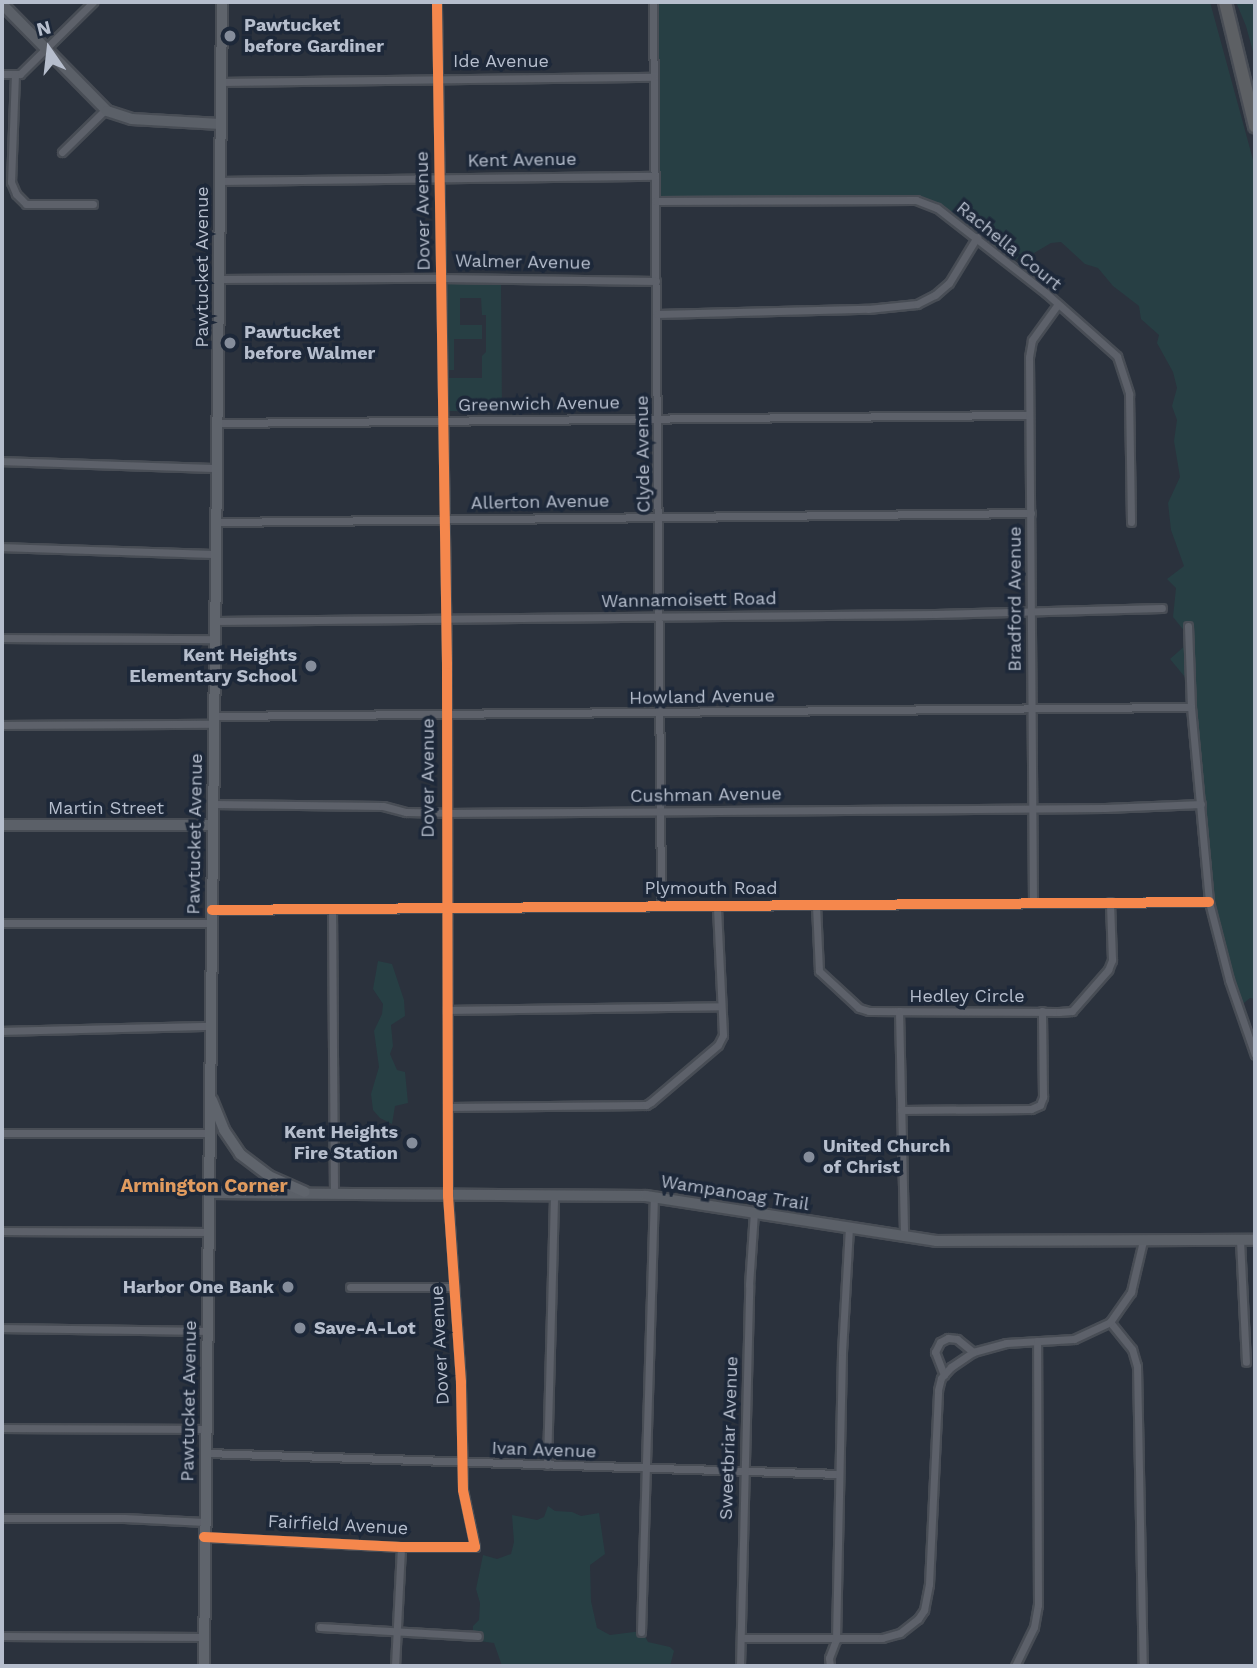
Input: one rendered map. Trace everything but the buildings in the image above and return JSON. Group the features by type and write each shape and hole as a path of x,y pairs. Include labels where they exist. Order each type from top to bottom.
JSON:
{"highway":[{"path":"1225,2 1255,126"}],"main road":[{"name":"Pawtucket Avenue","path":"204,1666 222,2"},
{"path":"2,4 105,110 132,119 220,124"},
{"name":"Martin Street","path":"2,825 211,825"},
{"path":"209,1091 224,1130 240,1154 269,1176 304,1192"},
{"name":"Wampanoag Trail","path":"209,1193 654,1196 904,1237 962,1242 1255,1240"}],"street":[{"path":"2,74 20,74 93,2"},
{"name":"Dover Avenue","path":"437,2 446,618 448,1196 464,1501 474,1548 470,1548"},
{"name":"Clyde Avenue","path":"653,2 660,516 661,905"},
{"path":"15,74 11,182 16,194 26,204 93,204"},
{"name":"Ide Avenue","path":"222,82 654,77"},
{"path":"62,152 105,110"},
{"name":"Kent Avenue","path":"220,181 655,176"},
{"name":"Rachella Court","path":"655,201 916,200 937,208 977,237 1109,346 1122,368 1131,412 1130,522"},
{"path":"657,314 877,308 917,304 935,295 949,283 977,237"},
{"name":"Walmer Avenue","path":"220,279 656,281"},
{"name":"Bradford Avenue","path":"1033,903 1029,358 1032,340 1058,304"},
{"name":"Greenwich Avenue","path":"218,423 1029,415"},
{"path":"2,461 217,468"},
{"name":"Allerton Avenue","path":"217,522 1031,513"},
{"path":"2,547 217,554"},
{"name":"Wannamoisett Road","path":"216,621 1162,608"},
{"path":"1188,626 1191,707 1209,902 1229,980 1255,1055"},
{"path":"2,638 215,639"},
{"name":"Howland Avenue","path":"2,725 446,715 1191,707"},
{"name":"Cushman Avenue","path":"212,804 383,806 407,812 445,813 1201,804"},
{"name":"Hedley Circle","path":"816,905 820,971 859,1008 899,1011 1072,1011 1108,970 1112,960 1110,902"},
{"name":"Plymouth Road","path":"212,911 1209,902"},
{"path":"449,1107 646,1105 718,1045 723,1035 717,906"},
{"path":"332,909 334,1193"},
{"path":"2,923 211,923"},
{"path":"447,1010 720,1006"},
{"path":"899,1011 904,1237"},
{"path":"901,1110 1031,1109 1040,1105 1042,1011"},
{"path":"2,1031 210,1026"},
{"path":"2,1133 208,1133"},
{"path":"547,1465 554,1195"},
{"path":"641,1632 648,1469 654,1196"},
{"name":"Sweetbriar Avenue","path":"740,1666 754,1212"},
{"path":"830,1666 829,1658 836,1640 839,1474 849,1228"},
{"path":"2,1231 208,1232"},
{"path":"1240,1240 1246,1362"},
{"path":"741,1638 882,1638 900,1633 914,1625 924,1610 929,1584 934,1405 944,1375 973,1352 989,1346 1074,1339 1110,1322 1131,1292 1143,1241"},
{"path":"350,1287 454,1287"},
{"path":"1110,1322 1132,1349 1138,1366 1143,1666"},
{"path":"2,1328 207,1331"},
{"path":"944,1375 935,1352 940,1342 957,1339 973,1352"},
{"path":"1014,1666 1034,1627 1038,1605 1037,1341"},
{"path":"2,1428 206,1429"},
{"name":"Ivan Avenue","path":"206,1453 839,1474"},
{"path":"2,1518 124,1518 205,1522"},
{"name":"Fairfield Avenue","path":"204,1537 470,1548"},
{"path":"395,1666 401,1547"},
{"path":"320,1628 478,1636"},
{"path":"2,1636 204,1637"}],"green space":[{"path":"655,2 1210,2 1255,167 1255,999 1250,998 1239,1007 1208,904 1189,682 1170,659 1187,644 1186,633 1173,617 1176,588 1167,579 1184,566 1171,530 1168,503 1180,477 1174,441 1177,420 1172,406 1177,388 1173,372 1157,343 1159,335 1141,319 1139,306 1113,286 1098,268 1085,264 1061,242 1051,243 1034,253 1033,268 1018,258 1011,263 918,196 655,202"},
{"path":"1236,2 1255,2 1255,59 1246,26"},
{"path":"449,281 501,284 502,412 449,411 449,378 482,378 482,356 486,352 486,315 482,315 481,298 460,298 460,325 482,325 482,339 454,339 454,370 449,370 446,285"},
{"path":"378,961 392,964 404,1000 405,1016 391,1025 393,1046 390,1054 397,1070 405,1072 408,1103 395,1106 392,1124 380,1118 373,1110 371,1094 379,1067 374,1031 382,1014 383,1004 373,989"},
{"path":"548,1506 555,1511 572,1512 581,1516 599,1513 605,1554 590,1565 591,1601 597,1628 610,1635 642,1631 648,1642 670,1647 674,1651 670,1666 502,1666 494,1643 479,1641 473,1635 473,1626 479,1620 480,1603 476,1589 483,1555 497,1559 511,1554 514,1542 512,1515 537,1520 544,1517"}],"cycle path":[{"path":"204,1537 401,1547 475,1547 463,1490 461,1382 448,1196 447,664 437,2"},
{"path":"212,910 1209,902"}],"place":[{"name":"Pawtucket before Gardiner","path":"230,36"},
{"name":"Pawtucket before Walmer","path":"230,343"},
{"name":"Kent Heights Elementary School","path":"311,666"},
{"name":"Kent Heights Fire Station","path":"412,1143"},
{"name":"United Church of Christ","path":"809,1157"},
{"name":"Harbor One Bank","path":"288,1287"},
{"name":"Save-A-Lot","path":"300,1328"}],"district":[{"name":"Armington Corner","path":"204,1186"}]}
